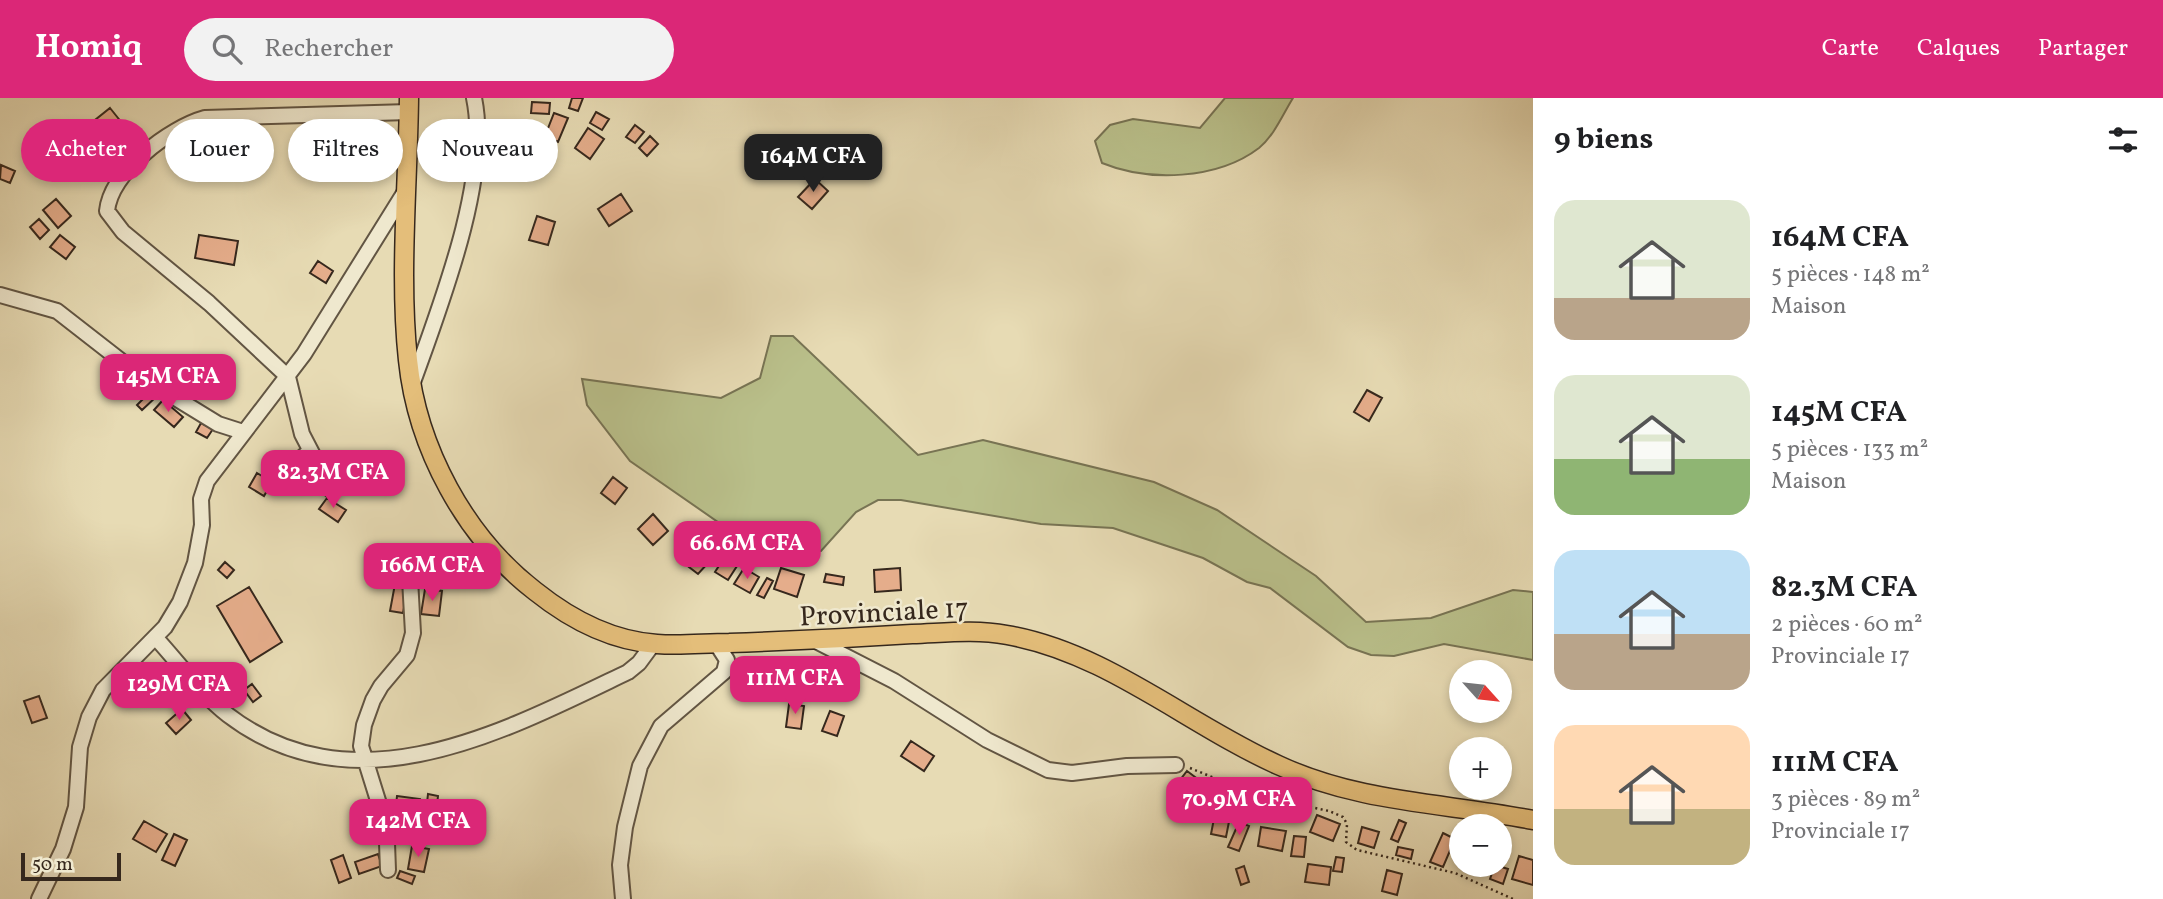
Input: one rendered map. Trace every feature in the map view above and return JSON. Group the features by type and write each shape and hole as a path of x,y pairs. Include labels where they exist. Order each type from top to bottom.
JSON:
{"main road":[{"name":"Provinciale 17","path":"409,105 406,342 412,385 434,460 470,521 495,554 520,579 577,621 653,644 814,640 967,631 1006,635 1050,645 1082,657 1224,737 1306,777 1362,794 1533,820"}],"street":[{"path":"412,385 449,281 467,208 475,162 474,98"},
{"path":"331,490 310,451 297,418 288,377 209,303 123,232 107,211 115,185 169,134 205,118 409,105"},
{"path":"39,899 62,849 76,807 80,747 95,702 114,677 155,637 177,609 191,576 202,525 203,489 243,432 288,377 407,189"},
{"path":"0,295 57,311 143,378 218,424 243,432"},
{"path":"280,477 310,451"},
{"path":"388,870 387,843 380,807 360,746 373,700 407,655 414,633 410,579"},
{"path":"155,637 217,705 242,724 283,747 316,756 363,761 411,757 444,750 543,712 628,672 639,663 653,644"},
{"path":"814,640 894,681 987,740 1048,770 1072,773 1127,766 1176,765"},
{"path":"623,899 620,865 625,827 639,766 662,726 724,672 727,660 716,643"}],"path":[{"path":"1176,765 1191,768 1256,795 1329,811 1343,817 1347,824 1346,842 1357,850 1455,873 1513,899"}],"green space":[{"path":"1225,98 1293,98 1274,131 1259,148 1223,167 1182,175 1161,175 1120,169 1102,163 1095,141 1110,125 1133,119 1200,128"},
{"path":"771,336 793,336 918,455 983,440 1154,482 1217,510 1316,576 1366,622 1431,618 1513,590 1533,592 1533,660 1444,644 1394,656 1371,655 1348,647 1270,588 1247,582 1203,558 1113,528 1041,524 901,500 878,500 856,512 821,551 773,547 728,529 630,461 587,405 582,379 721,398 760,378"}],"building":[{"path":"572,98 583,98 578,111 569,108"},
{"path":"532,102 550,103 549,114 531,113"},
{"path":"110,108 119,119 96,119"},
{"path":"596,112 609,119 602,130 590,123"},
{"path":"554,113 568,118 558,142 558,119 552,119"},
{"path":"635,125 644,132 635,143 626,137"},
{"path":"588,128 604,139 590,159 575,148"},
{"path":"650,136 658,144 647,156 639,148"},
{"path":"1,165 15,171 10,183 0,179"},
{"path":"815,179 828,191 812,209 798,197"},
{"path":"621,194 632,211 609,226 598,209"},
{"path":"56,199 71,216 58,228 43,210"},
{"path":"537,216 555,222 548,245 529,240"},
{"path":"39,219 49,230 40,239 30,227"},
{"path":"60,235 75,247 66,259 50,247"},
{"path":"199,235 238,241 234,265 195,258"},
{"path":"318,261 333,271 326,283 310,273"},
{"path":"1367,390 1382,398 1369,421 1354,412"},
{"path":"151,391 156,397 142,410 137,405"},
{"path":"163,400 183,417 174,427 154,410"},
{"path":"201,423 213,429 207,438 196,432"},
{"path":"257,473 272,482 264,496 249,487"},
{"path":"613,477 627,488 615,504 601,493"},
{"path":"327,498 346,510 338,522 319,509"},
{"path":"653,514 668,531 653,545 638,529"},
{"path":"378,546 396,560 389,568 370,556"},
{"path":"410,547 422,557 413,568 401,558"},
{"path":"699,555 708,563 698,574 689,567"},
{"path":"724,558 737,566 728,580 715,572"},
{"path":"225,562 234,570 227,578 218,570"},
{"path":"744,568 759,577 750,593 734,584"},
{"path":"781,568 804,575 797,597 774,589"},
{"path":"900,568 901,590 875,592 874,570"},
{"path":"826,574 844,577 843,585 824,582"},
{"path":"767,578 773,581 764,598 757,595"},
{"path":"395,584 408,587 403,613 390,611"},
{"path":"249,587 282,642 250,662 217,606"},
{"path":"425,589 442,591 439,616 421,614"},
{"path":"252,684 261,696 253,702 244,690"},
{"path":"39,696 47,718 32,723 24,701"},
{"path":"789,704 804,706 801,729 786,727"},
{"path":"182,709 191,720 176,734 166,723"},
{"path":"830,711 844,716 837,736 822,731"},
{"path":"911,741 934,756 924,771 901,756"},
{"path":"1187,771 1211,789 1203,799 1180,780"},
{"path":"1219,793 1234,796 1226,837 1211,834"},
{"path":"428,794 438,796 434,831 424,830"},
{"path":"397,796 420,799 417,827 394,825"},
{"path":"1317,815 1340,824 1333,841 1310,832"},
{"path":"1399,820 1406,823 1398,842 1391,839"},
{"path":"144,821 167,834 156,852 133,839"},
{"path":"1239,822 1249,826 1239,851 1228,847"},
{"path":"1261,827 1286,831 1282,851 1258,846"},
{"path":"1362,827 1379,832 1374,848 1358,843"},
{"path":"1443,833 1449,836 1449,853 1443,867 1430,862"},
{"path":"174,834 187,840 175,866 162,860"},
{"path":"1294,836 1306,837 1304,857 1291,856"},
{"path":"412,846 429,849 424,872 408,869"},
{"path":"1398,847 1413,850 1411,859 1396,855"},
{"path":"378,854 382,866 359,874 355,862"},
{"path":"343,855 351,878 339,883 331,860"},
{"path":"1519,856 1533,860 1533,885 1512,879"},
{"path":"1336,857 1344,858 1342,872 1333,871"},
{"path":"1308,864 1331,867 1329,885 1305,882"},
{"path":"1244,866 1249,882 1241,885 1236,869"},
{"path":"1387,870 1402,874 1397,895 1382,891"},
{"path":"400,871 415,876 412,884 397,878"},
{"path":"1491,877 1505,877 1503,884"}]}
